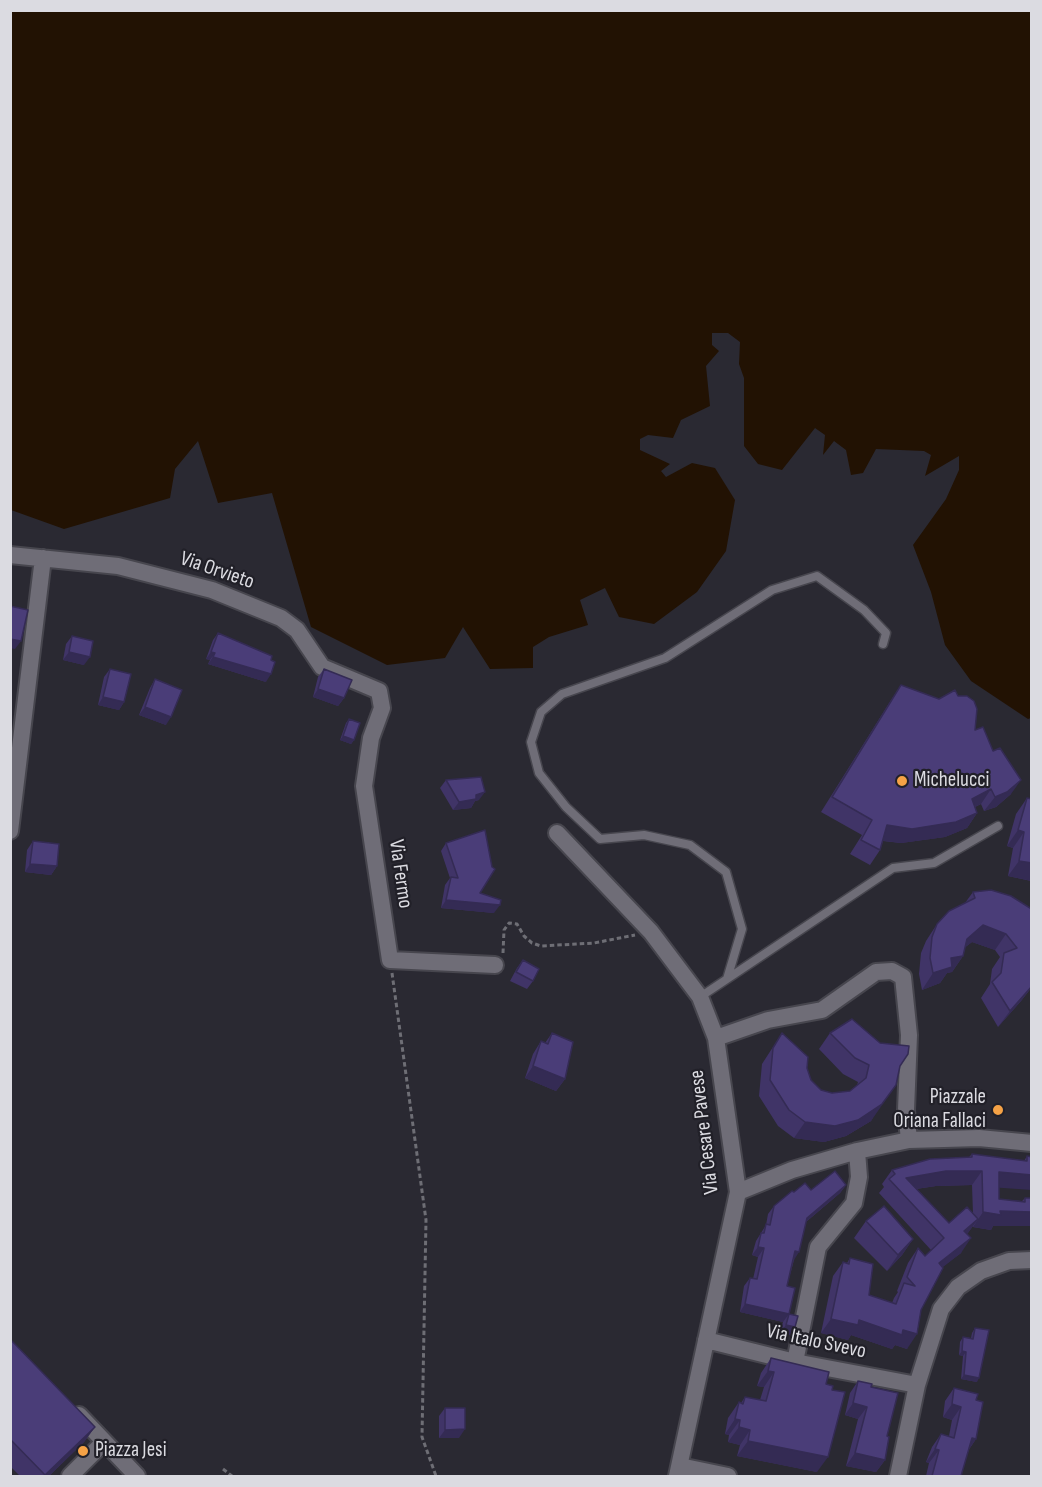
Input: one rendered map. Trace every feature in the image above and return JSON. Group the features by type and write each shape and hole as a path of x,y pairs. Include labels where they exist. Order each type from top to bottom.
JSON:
{"street":[{"name":"Via Orvieto","path":"10,555 118,566 222,594 281,618 297,630 322,667 379,691"},
{"path":"10,831 43,558"},
{"name":"Via Fermo","path":"379,691 382,708 370,738 364,786 390,960"},
{"name":"Via Cesare Pavese","path":"557,833 651,932 700,997 716,1038 738,1192 678,1471"},
{"path":"390,960 495,965"},
{"path":"716,1038 768,1020 822,1010 876,972 892,971 903,977 909,1035 906,1110 909,1140"},
{"path":"738,1192 792,1170 857,1151 909,1140 979,1138 1032,1143"},
{"path":"795,1362 818,1247 854,1203 859,1177 857,1151"},
{"path":"898,1476 917,1385 941,1309 958,1287 981,1271 1009,1261 1032,1260"},
{"name":"Via Italo Svevo","path":"706,1340 795,1362 917,1385"},
{"path":"65,1400 137,1476"},
{"path":"70,1476 104,1442"},
{"path":"678,1471 728,1476"}],"lane":[{"path":"727,979 742,929 726,873 690,845 644,835 600,839 566,807 539,773 531,742 541,712 562,694 665,658 772,590 816,576 864,610 879,625 886,633 883,644"},
{"path":"700,997 893,868 934,863 998,826"}],"path":[{"path":"495,965 504,952 504,930 509,923 517,924 532,944 541,946 594,943 651,932"},
{"path":"390,960 426,1220 422,1437 436,1476"},
{"path":"223,1469 232,1476"}],"shaded area":[{"path":"11,10 1031,11 1031,718 1028,719 971,681 945,645 931,592 913,545 946,499 959,470 959,456 925,476 931,455 924,451 876,449 863,473 851,475 846,450 834,441 823,455 825,435 815,428 782,470 758,464 744,446 744,378 739,364 740,342 728,333 712,333 712,345 719,351 706,366 710,406 681,420 673,438 648,435 640,439 640,450 670,464 661,471 666,477 692,463 715,468 735,500 726,551 697,592 654,624 619,617 605,588 580,600 588,625 549,637 533,647 533,668 490,669 463,627 445,658 387,665 311,627 272,493 218,503 198,441 175,469 170,498 64,529 11,510"}],"building":[{"path":"10,606 28,610 21,641 10,639"},
{"path":"218,633 272,656 271,660 275,662 271,674 213,657 215,653 211,652"},
{"path":"72,636 93,641 90,657 69,652"},
{"path":"110,669 131,674 124,702 103,697"},
{"path":"324,669 352,680 344,698 318,689"},
{"path":"155,679 182,690 171,717 145,707"},
{"path":"901,685 939,699 955,690 958,696 967,696 974,701 977,709 975,730 983,727 993,751 1000,748 1021,780 1007,792 995,797 991,789 972,799 977,813 956,822 912,829 887,825 880,850 861,840 872,820 832,797"},
{"path":"349,719 360,723 354,740 343,736"},
{"path":"481,777 485,792 476,795 476,799 459,802 446,780"},
{"path":"1027,798 1032,799 1032,863 1019,861 1024,832 1018,830"},
{"path":"485,830 492,867 495,869 480,893 501,900 500,905 446,900 451,877 458,878 446,843"},
{"path":"33,841 59,844 57,866 30,864"},
{"path":"991,890 1011,896 1032,910 1032,986 1010,1011 992,982 1001,973 1004,953 1017,948 1006,934 983,925 967,939 963,956 951,958 952,967 933,973 930,958 932,937 937,924 949,911 975,898 973,892"},
{"path":"523,960 539,969 533,981 516,972"},
{"path":"852,1019 880,1043 909,1046 908,1054 900,1066 896,1085 882,1104 858,1120 835,1126 805,1122 789,1110 770,1080 773,1048 782,1033 808,1057 807,1068 811,1080 821,1090 832,1093 850,1091 866,1078 869,1065 855,1058 830,1033"},
{"path":"552,1033 573,1042 565,1079 533,1066 541,1041 548,1044"},
{"path":"972,1154 1027,1161 1027,1156 1032,1157 1032,1175 999,1172 999,1199 1025,1202 1025,1198 1032,1198 1032,1212 1000,1211 1001,1215 983,1212 982,1171 946,1171 906,1178 949,1223 967,1207 978,1219 964,1231 971,1238 939,1263 943,1268 921,1310 917,1334 903,1330 902,1335 859,1320 858,1325 831,1319 843,1262 849,1264 850,1258 873,1264 869,1295 896,1304 904,1283 915,1286 907,1277 918,1248 925,1256 944,1238 889,1179 895,1174 892,1170 930,1159 972,1157"},
{"path":"835,1171 846,1185 807,1218 799,1252 795,1251 787,1286 795,1288 789,1314 745,1304 750,1278 757,1279 764,1248 758,1247 761,1233 764,1233 766,1224 770,1225 774,1206 805,1183 811,1190"},
{"path":"884,1206 913,1239 898,1255 866,1221"},
{"path":"789,1314 798,1316 795,1327 786,1325"},
{"path":"975,1328 989,1330 979,1378 964,1375 966,1352 962,1351 963,1337 973,1339"},
{"path":"10,1339 95,1427 45,1475 10,1439"},
{"path":"771,1358 829,1372 826,1384 833,1386 832,1390 845,1392 828,1457 748,1441 750,1430 739,1427 740,1420 735,1419 739,1402 743,1404 745,1397 766,1401 774,1372 768,1371"},
{"path":"858,1381 872,1384 871,1387 898,1393 887,1436 889,1437 885,1460 855,1453 867,1407 853,1403"},
{"path":"954,1388 978,1394 976,1400 983,1402 976,1439 972,1438 961,1476 932,1476 939,1450 935,1449 941,1434 954,1438 961,1407 952,1404"},
{"path":"445,1408 465,1408 465,1429 445,1430"}],"place":[{"name":"Michelucci","path":"902,781"},
{"name":"Piazzale Oriana Fallaci","path":"998,1110"},
{"name":"Piazza Jesi","path":"83,1451"}]}
